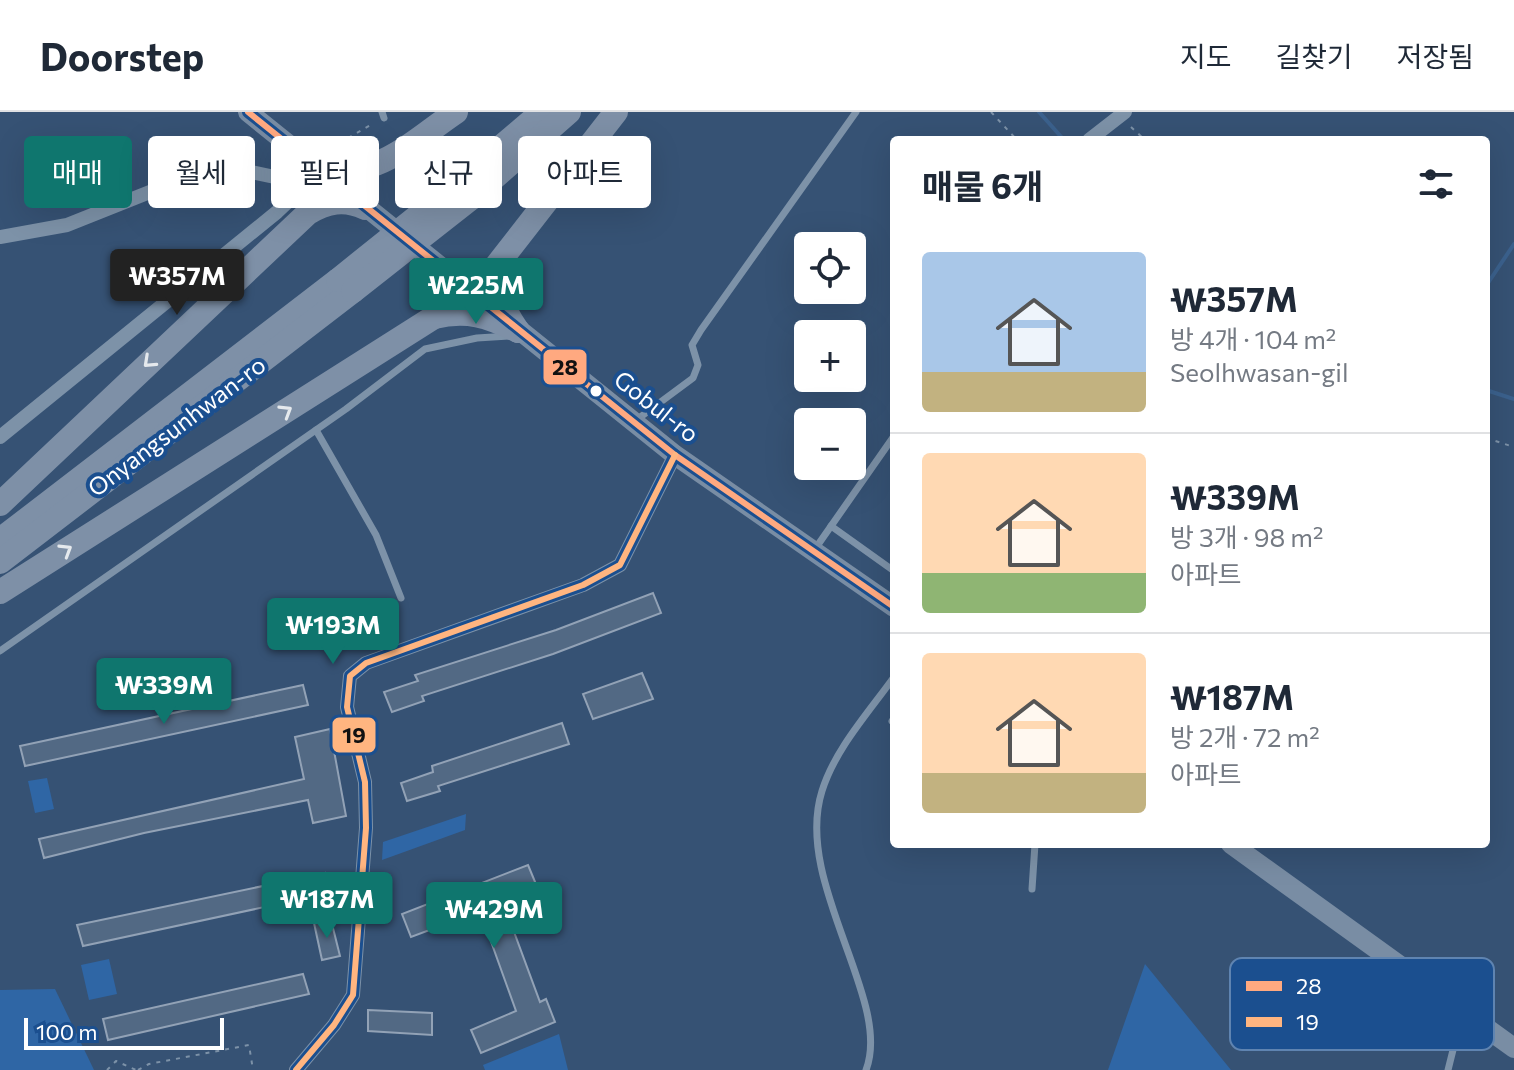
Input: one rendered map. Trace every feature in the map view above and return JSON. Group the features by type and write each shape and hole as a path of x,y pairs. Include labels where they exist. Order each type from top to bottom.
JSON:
{"highway":[{"path":"379,164 456,112"},
{"path":"502,152 542,112"},
{"path":"502,163 569,112"},
{"path":"0,592 434,317 462,287 486,279 616,112"},
{"path":"308,213 310,208"},
{"path":"0,504 308,213 322,208"},
{"path":"346,286 443,208"},
{"path":"508,254 498,283 499,299 520,333"},
{"name":"Onyangsunhwan-ro","path":"0,540 346,286"},
{"name":"Onyangsunhwan-ro","path":"0,562 346,286"},
{"path":"434,317 456,311 476,313 520,333"}],"main road":[{"name":"Gobul-ro","path":"248,112 271,136"},
{"name":"Gobul-ro","path":"365,208 675,455 890,604"},
{"path":"1237,848 1389,958"},
{"path":"1494,1033 1513,1045"}],"street":[{"path":"1095,136 1125,112"},
{"path":"0,237 67,225 205,170 228,167 271,171"},
{"path":"0,437 280,208"},
{"path":"296,1070 334,1025 353,995 366,828 365,782 347,707 350,676 366,663 583,585 620,565 675,455"}],"lane":[{"path":"633,422 693,378 698,365 692,345 701,330 856,112"},
{"path":"0,651 316,430 425,349 520,333"},
{"path":"316,430 376,535 401,598"},
{"path":"813,551 890,442"},
{"path":"831,526 890,568"},
{"path":"866,1070 869,1031 864,997 822,878 818,819 822,791 846,743 890,682"},
{"path":"1032,889 1035,848"},
{"path":"1448,1070 1453,1050"}],"path":[{"path":"991,112 1013,136"},
{"path":"349,136 383,115"},
{"path":"1490,439 1514,447"},
{"path":"107,1070 116,1061 137,1070 149,1064 249,1045 253,1070"}],"shaded area":[{"path":"47,778 54,809 35,813 28,781"},
{"path":"466,814 465,830 382,860 383,842"},
{"path":"109,959 117,994 89,1000 81,965"},
{"path":"1145,964 1231,1070 1108,1070"},
{"path":"55,989 94,1070 0,1070 0,990"},
{"path":"559,1034 568,1070 485,1070 483,1065"}],"building":[{"path":"653,593 661,613 553,654 422,696 424,701 392,712 384,692 418,681 415,675 556,630"},
{"path":"642,673 653,699 593,719 583,694"},
{"path":"303,685 308,705 25,766 20,746"},
{"path":"562,723 569,744 438,786 440,791 407,801 401,783 433,772 432,766"},
{"path":"330,729 346,816 313,823 308,800 144,833 44,858 39,839 304,779 295,737"},
{"path":"528,865 538,889 503,902 540,1002 546,999 555,1022 481,1053 471,1030 516,1011 480,911 411,937 402,914"},
{"path":"325,873 330,893 83,946 77,925"},
{"path":"331,920 340,956 322,960 314,923"},
{"path":"303,974 309,994 108,1040 103,1019"},
{"path":"368,1010 432,1013 432,1035 368,1031"}],"waterway":[{"path":"1039,112 1060,136"},
{"path":"1490,280 1514,244"},
{"path":"1490,391 1514,399"}],"transit line":[{"name":"28","path":"248,112 675,455 890,604"},
{"name":"19","path":"296,1070 334,1025 353,995 366,828 365,782 347,707 350,676 366,663 583,585 620,565 675,455"}]}
